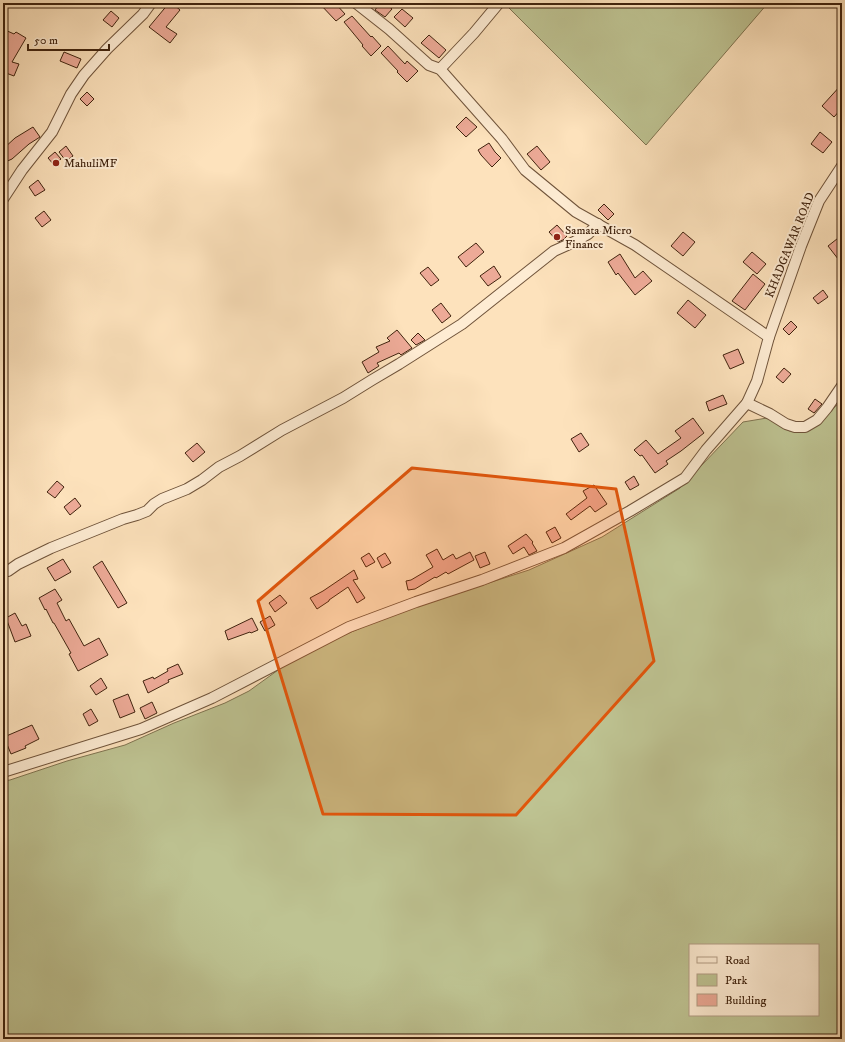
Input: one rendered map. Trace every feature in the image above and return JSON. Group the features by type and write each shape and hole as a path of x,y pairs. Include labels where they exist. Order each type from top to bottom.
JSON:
{"street":[{"path":"3,199 22,170 52,132 71,94 84,75 107,49 143,14 151,3"},
{"path":"356,3 389,29 429,65 440,69 502,139 524,170 576,212 635,245 769,337"},
{"path":"440,69 474,33 499,3"},
{"name":"KHADGAWAR ROAD","path":"3,772 141,730 212,698 349,626 482,580 564,548 685,478 706,450 747,403 757,381 769,337 801,246 819,202 842,166"},
{"path":"8,571 18,564 51,548 147,511 154,504 187,489 202,480 218,467 240,456 282,430 343,398 400,364 462,324 554,251 588,234 598,224"},
{"path":"747,403 770,414 786,424 795,427 805,427 817,420 828,408 842,386"}],"highlighted area":[{"path":"412,468 616,489 654,661 516,815 323,814 258,601"}],"green space":[{"path":"508,3 768,3 646,145 506,5"},
{"path":"842,400 842,1039 3,1039 3,781 125,745 174,723 225,703 249,691 285,665 324,644 365,626 411,608 529,570 602,537 680,488 743,422 767,418 790,431 817,424"}],"building":[{"path":"169,3 172,3 180,10 166,27 177,34 170,43 149,27"},
{"path":"319,3 335,3 345,14 336,21"},
{"path":"380,3 385,3 392,9 385,17 375,10"},
{"path":"402,9 413,18 405,27 394,17"},
{"path":"111,11 119,18 112,27 103,20"},
{"path":"352,16 381,46 371,56 344,22"},
{"path":"3,29 14,34 16,32 26,38 12,62 19,64 14,76 6,73 3,77"},
{"path":"429,35 446,50 439,58 421,43"},
{"path":"388,46 405,64 407,61 418,71 407,82 381,53"},
{"path":"64,52 81,59 77,68 60,61"},
{"path":"842,84 842,108 834,117 822,106"},
{"path":"87,92 94,99 87,106 80,99"},
{"path":"466,117 477,127 466,137 456,127"},
{"path":"33,127 40,137 29,144 12,159 3,163 3,149 15,138"},
{"path":"820,132 832,142 823,153 811,144"},
{"path":"489,143 501,158 492,167 478,150"},
{"path":"66,146 73,156 66,161 59,152"},
{"path":"537,146 550,162 541,170 527,154"},
{"path":"55,152 61,159 54,165 48,158"},
{"path":"38,180 45,190 35,196 29,187"},
{"path":"604,204 614,214 608,220 598,210"},
{"path":"44,211 51,220 42,227 35,218"},
{"path":"557,225 567,236 558,242 549,232"},
{"path":"683,232 695,242 683,256 671,246"},
{"path":"842,235 842,264 828,246"},
{"path":"476,243 484,252 466,267 458,257"},
{"path":"752,252 766,264 757,274 743,262"},
{"path":"620,254 635,278 643,271 652,281 635,295 618,273 616,275 608,262"},
{"path":"494,266 501,277 488,286 480,276"},
{"path":"428,267 439,280 431,286 420,273"},
{"path":"753,274 765,284 745,310 732,301"},
{"path":"823,290 828,297 818,304 813,298"},
{"path":"688,300 706,315 695,328 677,313"},
{"path":"441,303 451,316 442,323 432,310"},
{"path":"791,321 797,327 789,335 783,329"},
{"path":"397,330 412,348 401,355 399,353 377,363 379,366 368,373 362,362 379,352 376,347 390,341 387,338"},
{"path":"418,333 425,340 416,345 411,340"},
{"path":"738,349 744,363 730,369 723,355"},
{"path":"784,368 791,374 783,383 776,377"},
{"path":"723,395 727,404 709,411 706,402"},
{"path":"815,399 822,404 814,413 808,409"},
{"path":"693,418 704,433 666,461 668,464 655,473 642,455 640,456 634,450 646,440 658,454 681,438 675,431"},
{"path":"581,433 589,445 579,452 571,439"},
{"path":"197,443 205,452 193,462 185,453"},
{"path":"634,476 639,485 630,490 625,482"},
{"path":"57,481 64,487 55,498 47,492"},
{"path":"594,485 607,504 595,512 590,506 571,520 566,514 587,498 583,491"},
{"path":"75,498 81,506 70,515 64,507"},
{"path":"555,527 561,538 552,543 546,532"},
{"path":"526,534 533,542 532,543 537,551 529,555 524,547 513,554 508,546"},
{"path":"437,549 443,560 453,554 456,559 470,552 474,560 448,574 446,572 436,578 435,577 415,589 408,590 406,581 411,580 433,567 426,555"},
{"path":"485,552 490,564 480,568 475,556"},
{"path":"369,553 375,562 366,567 361,558"},
{"path":"385,553 391,563 382,568 377,558"},
{"path":"63,559 71,572 55,581 47,568"},
{"path":"102,561 127,603 118,608 93,567"},
{"path":"354,570 358,579 353,580 365,598 357,603 348,587 317,609 310,598"},
{"path":"55,589 62,600 57,603 66,621 69,619 84,646 99,638 108,655 78,671 69,654 71,653 39,598"},
{"path":"280,595 287,603 275,612 269,603"},
{"path":"15,613 22,626 26,624 31,636 15,642 6,618"},
{"path":"270,616 275,625 265,631 260,622"},
{"path":"252,618 258,630 228,640 225,631"},
{"path":"178,664 183,674 168,680 169,682 148,693 143,681 153,677 154,679 168,671 167,669"},
{"path":"101,678 107,688 96,695 90,686"},
{"path":"128,694 135,712 120,718 113,700"},
{"path":"152,702 157,713 145,719 140,708"},
{"path":"91,709 98,721 89,726 83,714"},
{"path":"32,725 39,739 25,746 26,748 11,754 4,737"}],"place":[{"name":"MahuliMF","path":"56,163"},
{"name":"Samata Micro Finance","path":"557,237"}]}
